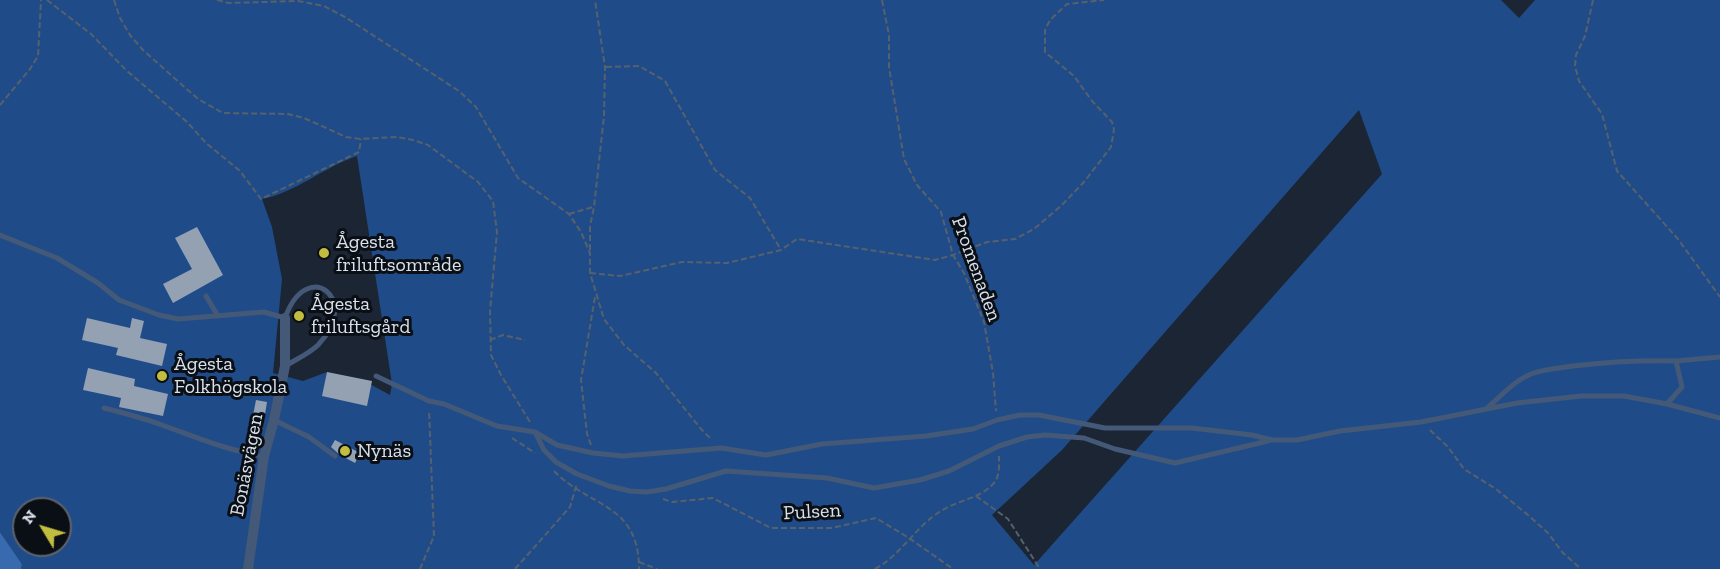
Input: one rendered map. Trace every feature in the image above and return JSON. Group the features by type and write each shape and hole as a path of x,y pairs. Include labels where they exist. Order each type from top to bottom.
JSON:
{"street":[{"name":"Bonäsvägen","path":"248,569 264,456 285,366 285,318"}],"lane":[{"path":"0,235 57,258 98,283 119,300 159,315 178,319 264,312 285,318 291,302 301,291 314,286 324,288 332,297 334,318 328,332 316,347 285,366"},
{"path":"206,296 218,316"},
{"path":"1485,409 1517,382 1541,371 1597,363 1643,360 1676,361 1720,357"},
{"path":"1667,404 1682,387 1676,361"},
{"path":"376,376 429,401 444,404 497,426 535,432 557,445 593,453 623,456 721,448 766,455 822,444 926,436 973,429 1020,415 1039,415 1106,428 1218,430 1272,440"},
{"path":"535,432 544,450 556,462 570,470 609,486 647,492 666,489 726,471 827,478 874,488 920,480 950,471 999,446 1027,437 1045,435 1084,438 1115,449 1175,463 1272,440 1297,440 1340,431 1421,422 1485,409 1581,396 1624,396 1667,404 1720,418"},
{"path":"104,408 245,453 264,456"},
{"path":"274,420 309,437 334,456"},
{"path":"1084,438 1085,425"}],"path":[{"path":"0,105 38,56 41,0"},
{"path":"47,0 91,34 127,71 188,122 206,143 240,171 261,198 359,152 361,140"},
{"path":"114,0 129,35 142,50 198,99 223,113 288,114 304,118 346,137 361,140 397,136 428,145 478,182 493,201 497,232 490,311 491,355 535,432"},
{"path":"217,0 229,3 298,1 324,6 345,17 459,91 476,107 518,178 569,214 581,232 590,253"},
{"path":"595,0 605,67 604,116 590,226 590,273 596,295 604,319 624,345 656,373 701,429 721,448"},
{"name":"Promenaden","path":"882,0 889,35 890,67 904,159 917,185 941,212 953,255 964,273 984,321 993,374 997,420"},
{"path":"590,273 620,276 682,262 727,263 781,250 797,239 935,260 987,242 1015,239 1034,229 1084,182 1111,147 1114,129 1112,122 1092,101 1074,76 1045,52 1045,30 1050,20 1067,4 1104,0"},
{"path":"1593,0 1585,36 1576,55 1575,66 1579,81 1602,114 1617,171 1678,239 1720,297"},
{"path":"605,67 639,66 665,81 715,170 750,198 781,250"},
{"path":"569,214 594,207"},
{"path":"593,453 587,434 581,380 596,295"},
{"path":"490,340 503,335 525,340"},
{"path":"420,569 434,536 429,401"},
{"path":"1421,422 1448,447 1464,469 1496,489 1528,515 1581,569"},
{"path":"497,426 513,440 537,454"},
{"path":"875,569 894,555 924,523 943,509 976,496 993,484 997,479 999,446"},
{"path":"550,468 616,513 630,527 636,541 639,569"},
{"path":"515,569 570,507 577,488"},
{"name":"Pulsen","path":"647,492 672,502 713,498 771,528 832,528 876,518 953,569"},
{"path":"976,496 1008,519 1040,569"},
{"path":"639,562 657,569"}],"shaded area":[{"path":"0,0 1501,0 1519,18 1535,0 1720,0 1720,569 21,569 22,564 17,557 72,557 72,497 12,497 12,549 0,532","holes":["1359,110 1382,174 1034,565 992,515 1062,450","357,156 392,384 390,395 366,382 327,372 303,381 273,373 282,279 272,227 262,199 298,186"]},
{"path":"0,532 12,549 12,557 17,557 22,564 21,569 0,569"}],"building":[{"path":"197,227 223,275 173,303 163,284 192,269 175,238"},
{"path":"87,318 130,328 132,318 144,321 140,338 167,344 162,366 116,355 118,348 82,340"},
{"path":"88,368 135,379 134,386 168,394 163,416 119,407 121,398 83,390"},
{"path":"327,372 372,381 367,406 322,396"},
{"path":"256,400 267,402 262,433 250,431"},
{"name":"Nynäs","path":"335,440 360,453 355,463 331,447"}],"place":[{"name":"Ågesta friluftsområde","path":"324,253"},
{"name":"Ågesta friluftsgård","path":"299,316"},
{"name":"Ågesta Folkhögskola","path":"162,376"},
{"name":"Nynäs","path":"345,451"}]}
